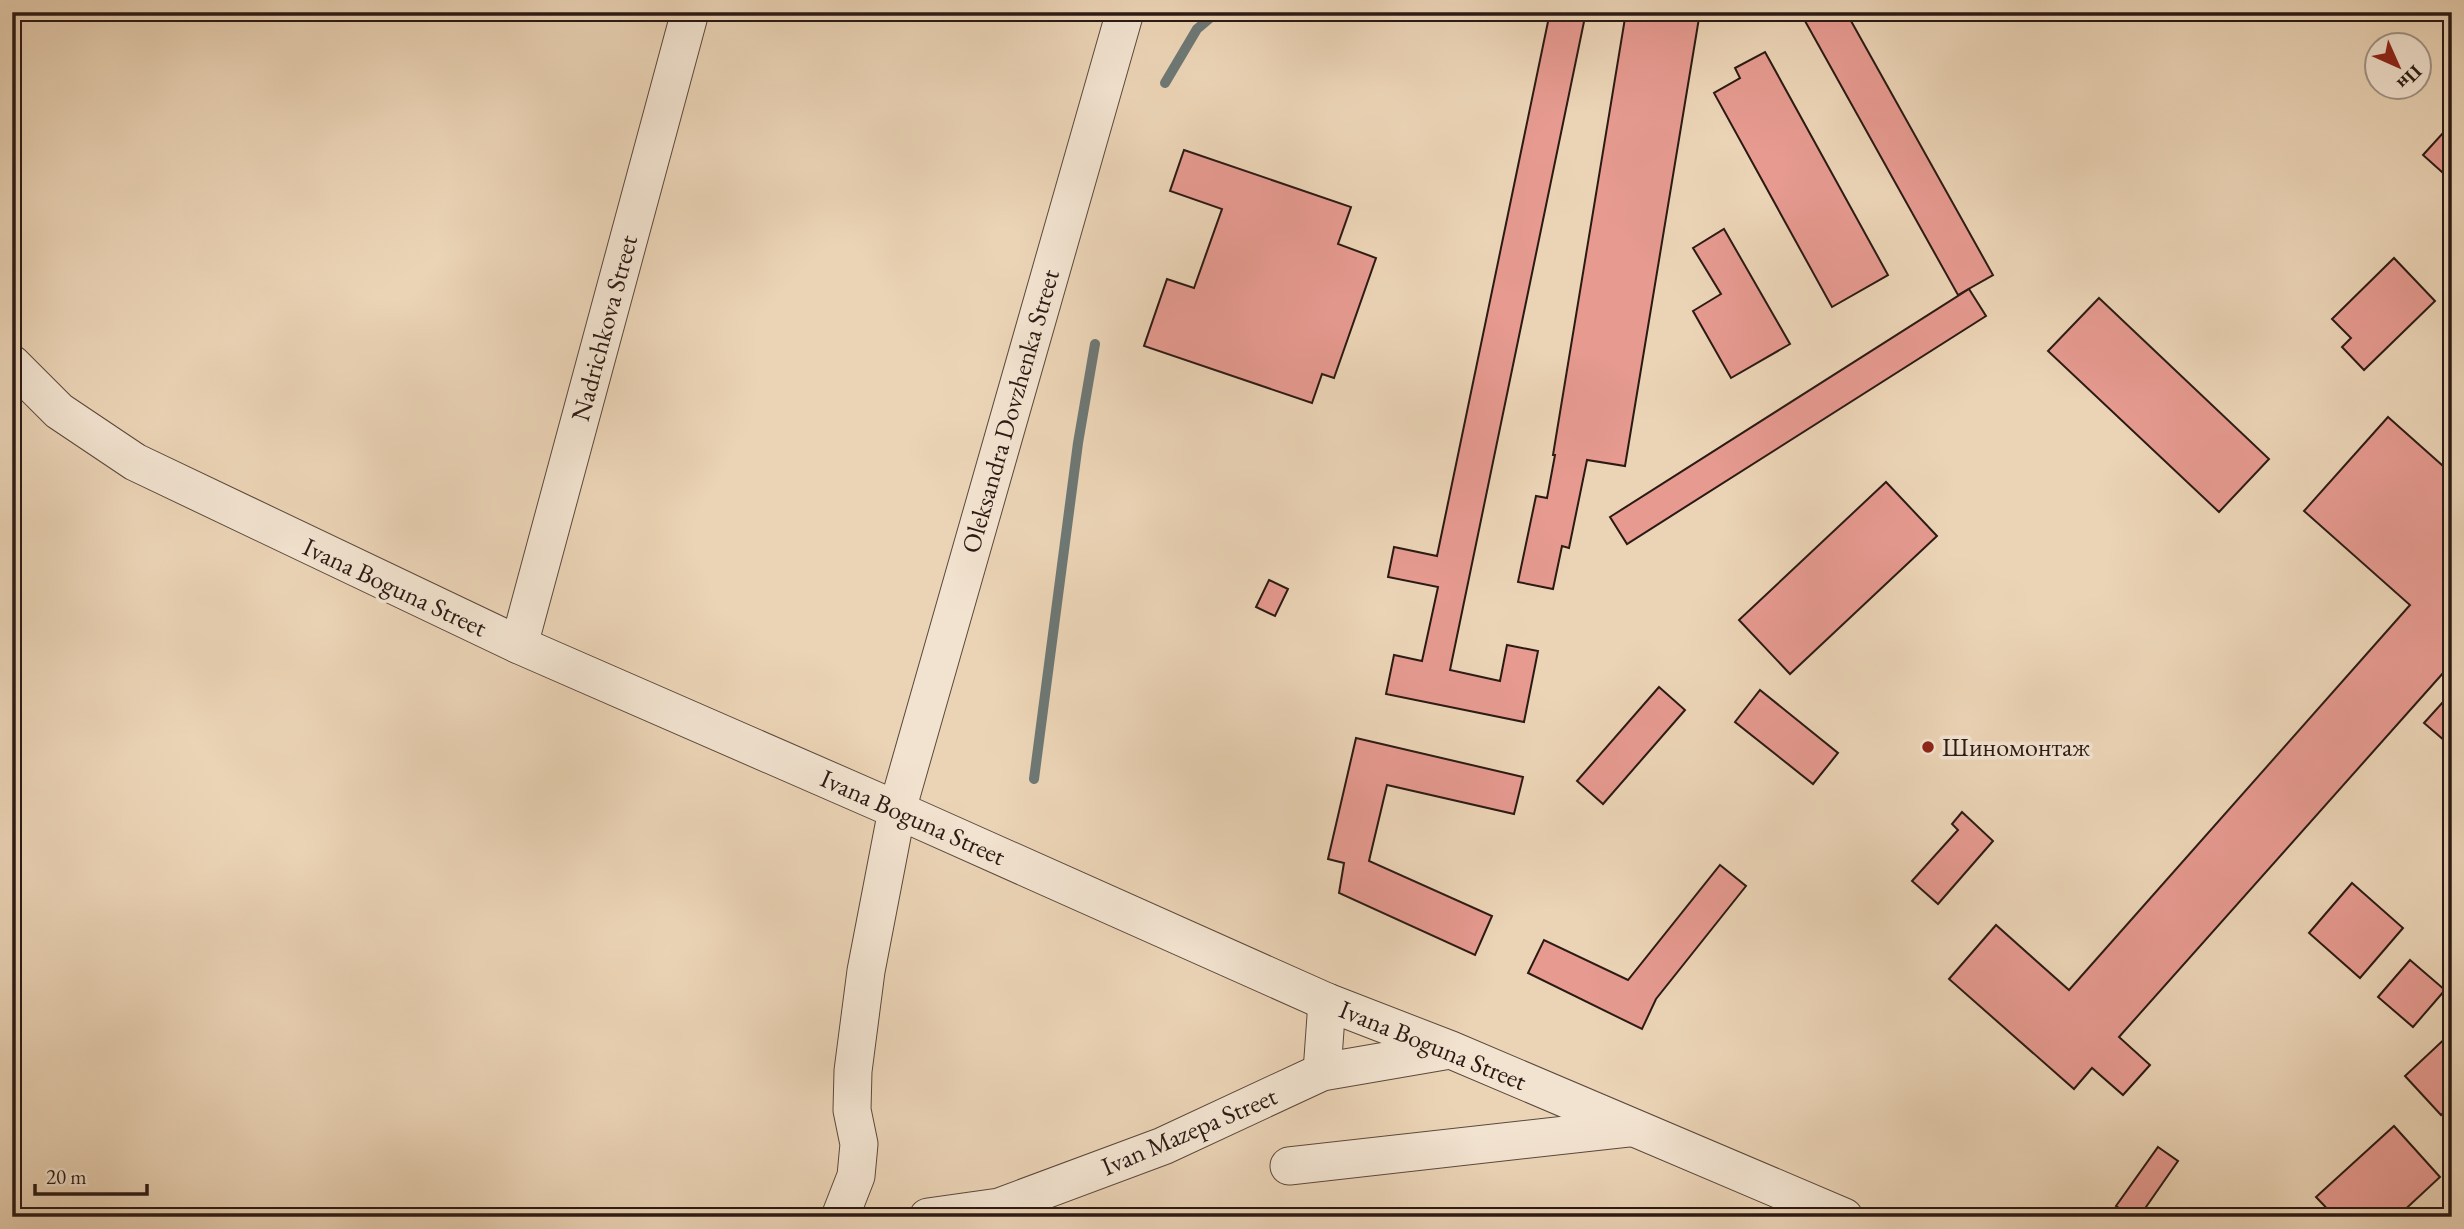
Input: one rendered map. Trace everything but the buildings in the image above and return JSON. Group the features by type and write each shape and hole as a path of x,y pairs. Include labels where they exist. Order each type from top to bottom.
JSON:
{"street":[{"name":"Nadrichkova Street","path":"519,645 690,12"},
{"name":"Oleksandra Dovzhenka Street","path":"840,1217 856,1176 859,1144 852,1110 853,1071 866,971 897,810 1125,12"},
{"name":"Ivana Boguna Street","path":"12,364 59,411 135,462 519,645 1327,1002 1451,1050 1844,1217"},
{"path":"1322,1072 1327,1002"},
{"name":"Ivan Mazepa Street","path":"928,1217 999,1208 1163,1146 1322,1072 1451,1050"},
{"path":"1289,1166 1633,1127"}],"waterway":[{"path":"1165,83 1197,29 1217,12"},
{"path":"1034,779 1078,443 1095,344"}],"place":[{"name":"Шиномонтаж","path":"1928,747"}]}
